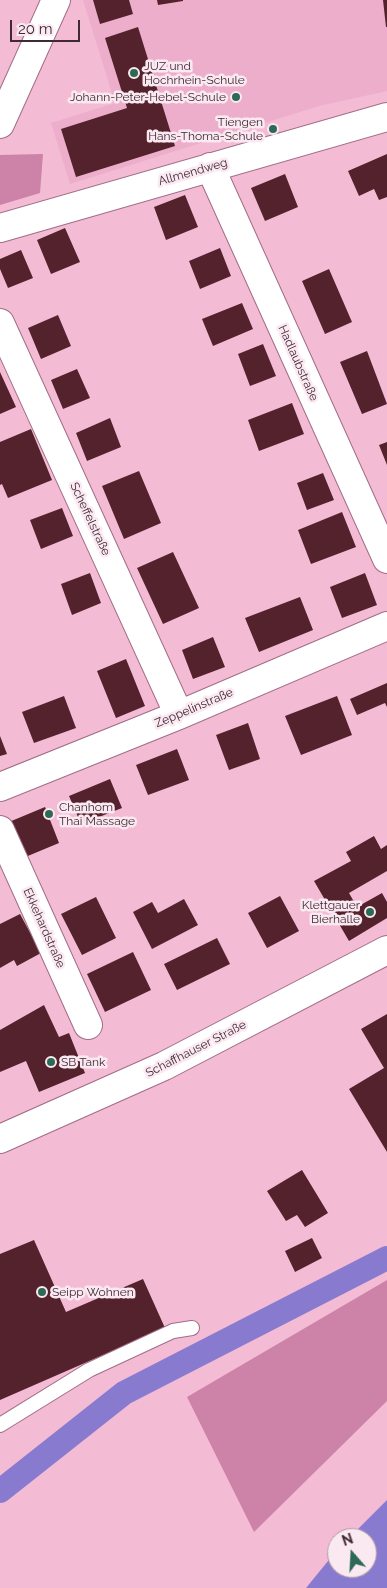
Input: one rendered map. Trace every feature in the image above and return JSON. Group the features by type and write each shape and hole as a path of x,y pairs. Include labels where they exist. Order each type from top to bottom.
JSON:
{"street":[{"path":"0,124 56,0"},
{"name":"Allmendweg","path":"0,228 387,117"},
{"name":"Hadlaubstraße","path":"210,167 387,559"},
{"name":"Scheffelstraße","path":"0,323 180,715"},
{"name":"Zeppelinstraße","path":"0,787 180,715 387,626"},
{"name":"Ekkehardstraße","path":"0,830 88,1025"},
{"name":"Schaffhauser Straße","path":"0,1139 164,1066 387,950"}],"lane":[{"path":"0,1425 89,1370 173,1331 192,1328"}],"shaded area":[{"name":"Johann-Peter-Hebel-Schule","path":"83,0 387,0 387,91 319,106 70,184 51,123 115,103"},
{"path":"43,154 40,193 0,205 0,155"},
{"path":"387,1280 387,1401 254,1532 187,1397"},
{"path":"387,1500 387,1588 306,1588 327,1562 327,1578 377,1578 377,1528 359,1528"}],"building":[{"path":"93,0 129,0 133,14 100,24"},
{"path":"157,0 183,0 183,1 158,5"},
{"path":"383,0 387,0 387,27 386,27"},
{"name":"JUZ und Hochrhein-Schule","path":"138,27 175,146 76,177 61,129 127,108 105,38"},
{"path":"387,154 387,197 379,200 374,189 359,196 348,171"},
{"path":"285,174 298,207 265,221 251,188"},
{"path":"185,195 198,227 166,240 154,207"},
{"path":"65,228 80,262 51,274 37,240"},
{"path":"220,248 231,276 200,289 189,261"},
{"path":"21,250 33,278 8,288 0,269 0,259"},
{"path":"329,269 352,322 325,334 302,281"},
{"path":"242,303 253,329 213,346 202,319"},
{"path":"58,315 71,346 41,359 28,328"},
{"path":"263,344 276,376 250,386 238,354"},
{"path":"367,351 387,404 362,414 340,362"},
{"path":"77,369 90,398 63,409 51,380"},
{"path":"0,372 16,407 0,414"},
{"path":"292,403 304,434 259,451 248,420"},
{"path":"110,418 121,447 87,461 76,433"},
{"path":"31,429 52,480 8,498 2,484 0,485 0,442"},
{"path":"387,442 387,465 379,445"},
{"path":"139,471 161,523 124,539 102,486"},
{"path":"323,473 334,500 307,510 297,483"},
{"path":"62,508 73,536 41,549 30,520"},
{"path":"342,512 356,547 311,564 298,530"},
{"path":"173,552 199,608 163,624 137,568"},
{"path":"90,573 101,603 72,615 61,584"},
{"path":"365,573 377,605 342,618 330,587"},
{"path":"300,597 313,630 259,652 245,618"},
{"path":"213,637 225,667 193,679 182,650"},
{"path":"126,659 145,706 116,718 97,671"},
{"path":"387,683 387,707 385,703 357,715 350,699"},
{"path":"64,696 76,728 34,743 22,712"},
{"path":"337,696 352,735 301,755 285,716"},
{"path":"248,723 260,759 229,770 216,735"},
{"path":"0,736 7,754 0,756"},
{"path":"177,749 189,780 148,795 136,765"},
{"path":"110,779 122,808 81,824 69,796"},
{"path":"45,807 59,843 23,858 9,822"},
{"path":"374,836 381,849 387,845 387,871 349,893 357,907 382,893 387,902 387,918 349,941 314,881 351,861 346,852"},
{"path":"280,896 299,931 267,948 248,913"},
{"path":"96,897 116,938 82,955 61,914"},
{"path":"184,899 198,925 152,949 133,912 152,902 158,913"},
{"path":"20,914 41,953 17,966 14,960 0,968 0,924"},
{"path":"217,938 230,964 177,990 164,964"},
{"path":"133,952 151,990 105,1012 87,974"},
{"path":"44,1005 59,1037 69,1033 85,1073 39,1092 26,1061 0,1072 0,1030"},
{"path":"387,1014 387,1152 349,1089 384,1068 361,1029"},
{"path":"302,1170 328,1213 305,1227 297,1215 286,1221 267,1191"},
{"path":"312,1238 322,1258 295,1272 285,1251"},
{"path":"34,1240 66,1312 143,1279 165,1328 0,1400 0,1254"}],"waterway":[{"path":"0,1491 124,1393 387,1258"}],"place":[{"name":"JUZ und Hochrhein-Schule","path":"134,73"},
{"name":"Johann-Peter-Hebel-Schule","path":"236,97"},
{"name":"Tiengen Hans-Thoma-Schule","path":"273,129"},
{"name":"Chanhom Thai Massage","path":"49,814"},
{"name":"Klettgauer Bierhalle","path":"370,912"},
{"name":"SB Tank","path":"51,1062"},
{"name":"Seipp Wohnen","path":"42,1292"}]}
